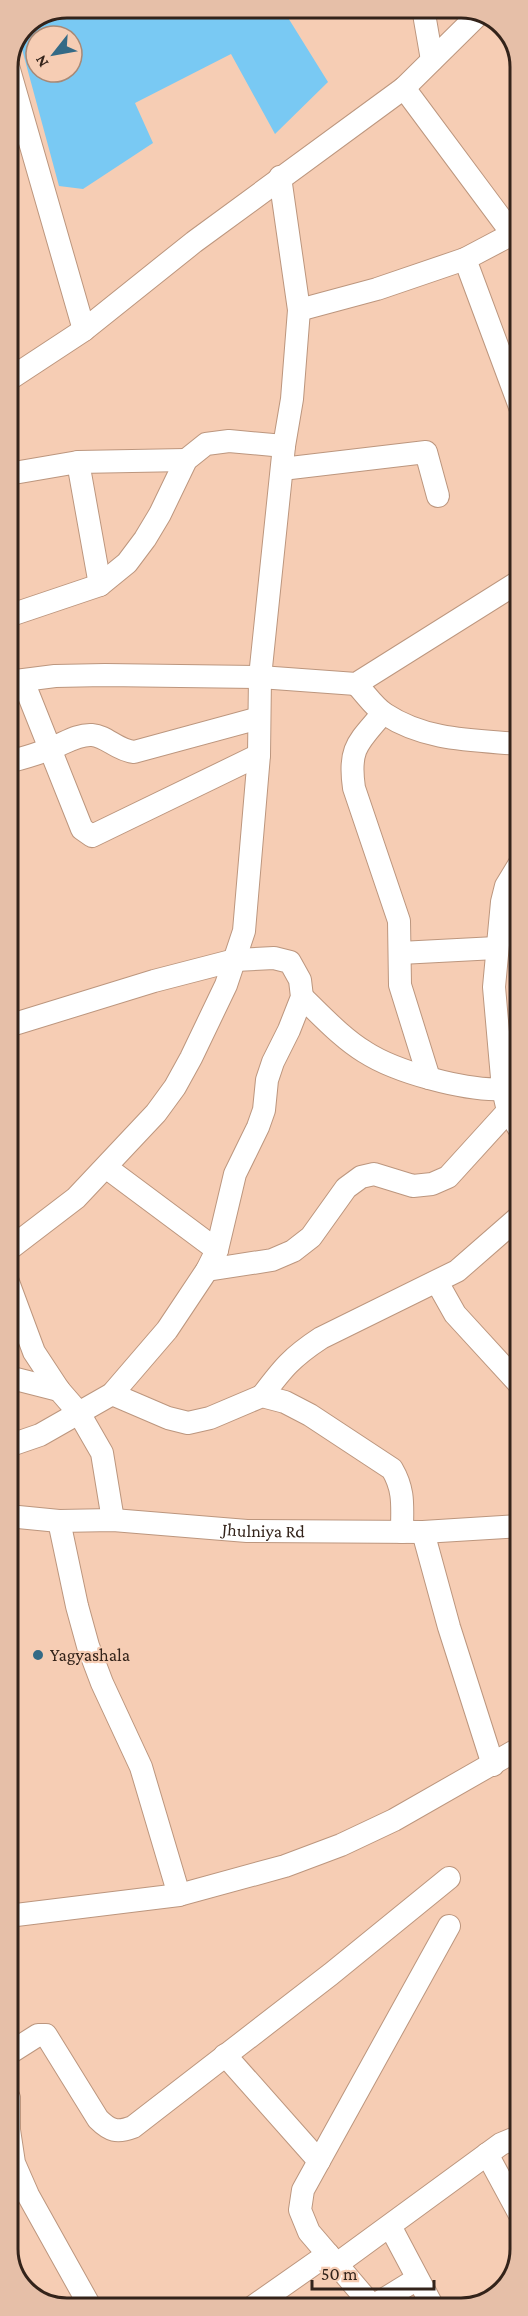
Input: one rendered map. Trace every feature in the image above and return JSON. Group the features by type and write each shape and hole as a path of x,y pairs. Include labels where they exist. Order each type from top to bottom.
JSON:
{"street":[{"path":"425,18 432,60"},
{"path":"18,373 84,330 194,242 404,88 473,20"},
{"path":"404,88 510,227"},
{"path":"18,101 84,330"},
{"path":"18,1242 76,1198 156,1113 175,1087 226,985 244,930 260,755 260,677 284,446 292,399 299,310 280,177"},
{"path":"299,310 377,289 465,259 510,239"},
{"path":"465,259 510,380"},
{"path":"18,613 100,585 127,563 160,514 186,460 206,444 229,441 284,446"},
{"path":"282,469 426,452 438,496"},
{"path":"18,472 78,462 186,460"},
{"path":"78,462 100,585"},
{"path":"18,681 55,676 105,675 260,677 357,684 510,587"},
{"path":"357,684 383,713 429,735 510,743"},
{"path":"18,686 52,748 82,829 92,836 260,755"},
{"path":"383,713 356,746 351,769 354,788 399,921 400,985 429,1078"},
{"path":"18,759 52,748 78,736 93,734 122,751 134,752 259,718"},
{"path":"207,1270 272,1260 292,1251 311,1238 346,1188 361,1177 374,1174 413,1186 432,1184 448,1177 510,1094 494,987 496,948 506,886 510,879"},
{"path":"400,953 496,948"},
{"path":"18,1023 154,981 235,960 274,958 290,962 300,980 302,997 273,1062 267,1080 264,1110 235,1174 217,1250 207,1270 167,1330 112,1394 40,1434 18,1442"},
{"path":"302,997 343,1036 365,1053 390,1065 429,1078 510,1094"},
{"path":"106,1168 217,1250"},
{"path":"112,1394 168,1418 188,1423 210,1418 262,1396 287,1363 302,1350 321,1338 457,1271 510,1225"},
{"path":"437,1282 455,1314 510,1374"},
{"path":"18,1309 34,1352 59,1390 79,1413 102,1453 113,1520"},
{"path":"18,1380 59,1390"},
{"path":"262,1396 285,1402 310,1415 392,1469 399,1482 413,1532 449,1627 493,1765"},
{"name":"Jhulniya Rd","path":"18,1517 59,1521 113,1520 247,1531 413,1532 510,1527"},
{"path":"59,1521 88,1646 141,1767 179,1895"},
{"path":"18,1915 179,1895 285,1866 341,1845 394,1820 510,1754"},
{"path":"18,2048 38,2036 46,2035 98,2119 109,2129 121,2132 134,2127 331,1974 449,1878"},
{"path":"366,2298 309,2232 300,2210 303,2190 449,1926"},
{"path":"225,2055 319,2161"},
{"path":"268,2298 390,2226 487,2154 510,2140"},
{"path":"487,2154 510,2197"},
{"path":"18,2179 85,2298"},
{"path":"390,2226 428,2298"},
{"path":"388,2298 417,2279"}],"water":[{"path":"67,18 288,18 328,82 275,134 231,54 135,103 153,143 83,189 59,186 31,84 84,84 84,24 44,24 48,22"}],"place":[{"name":"Yagyashala","path":"38,1655"}]}
